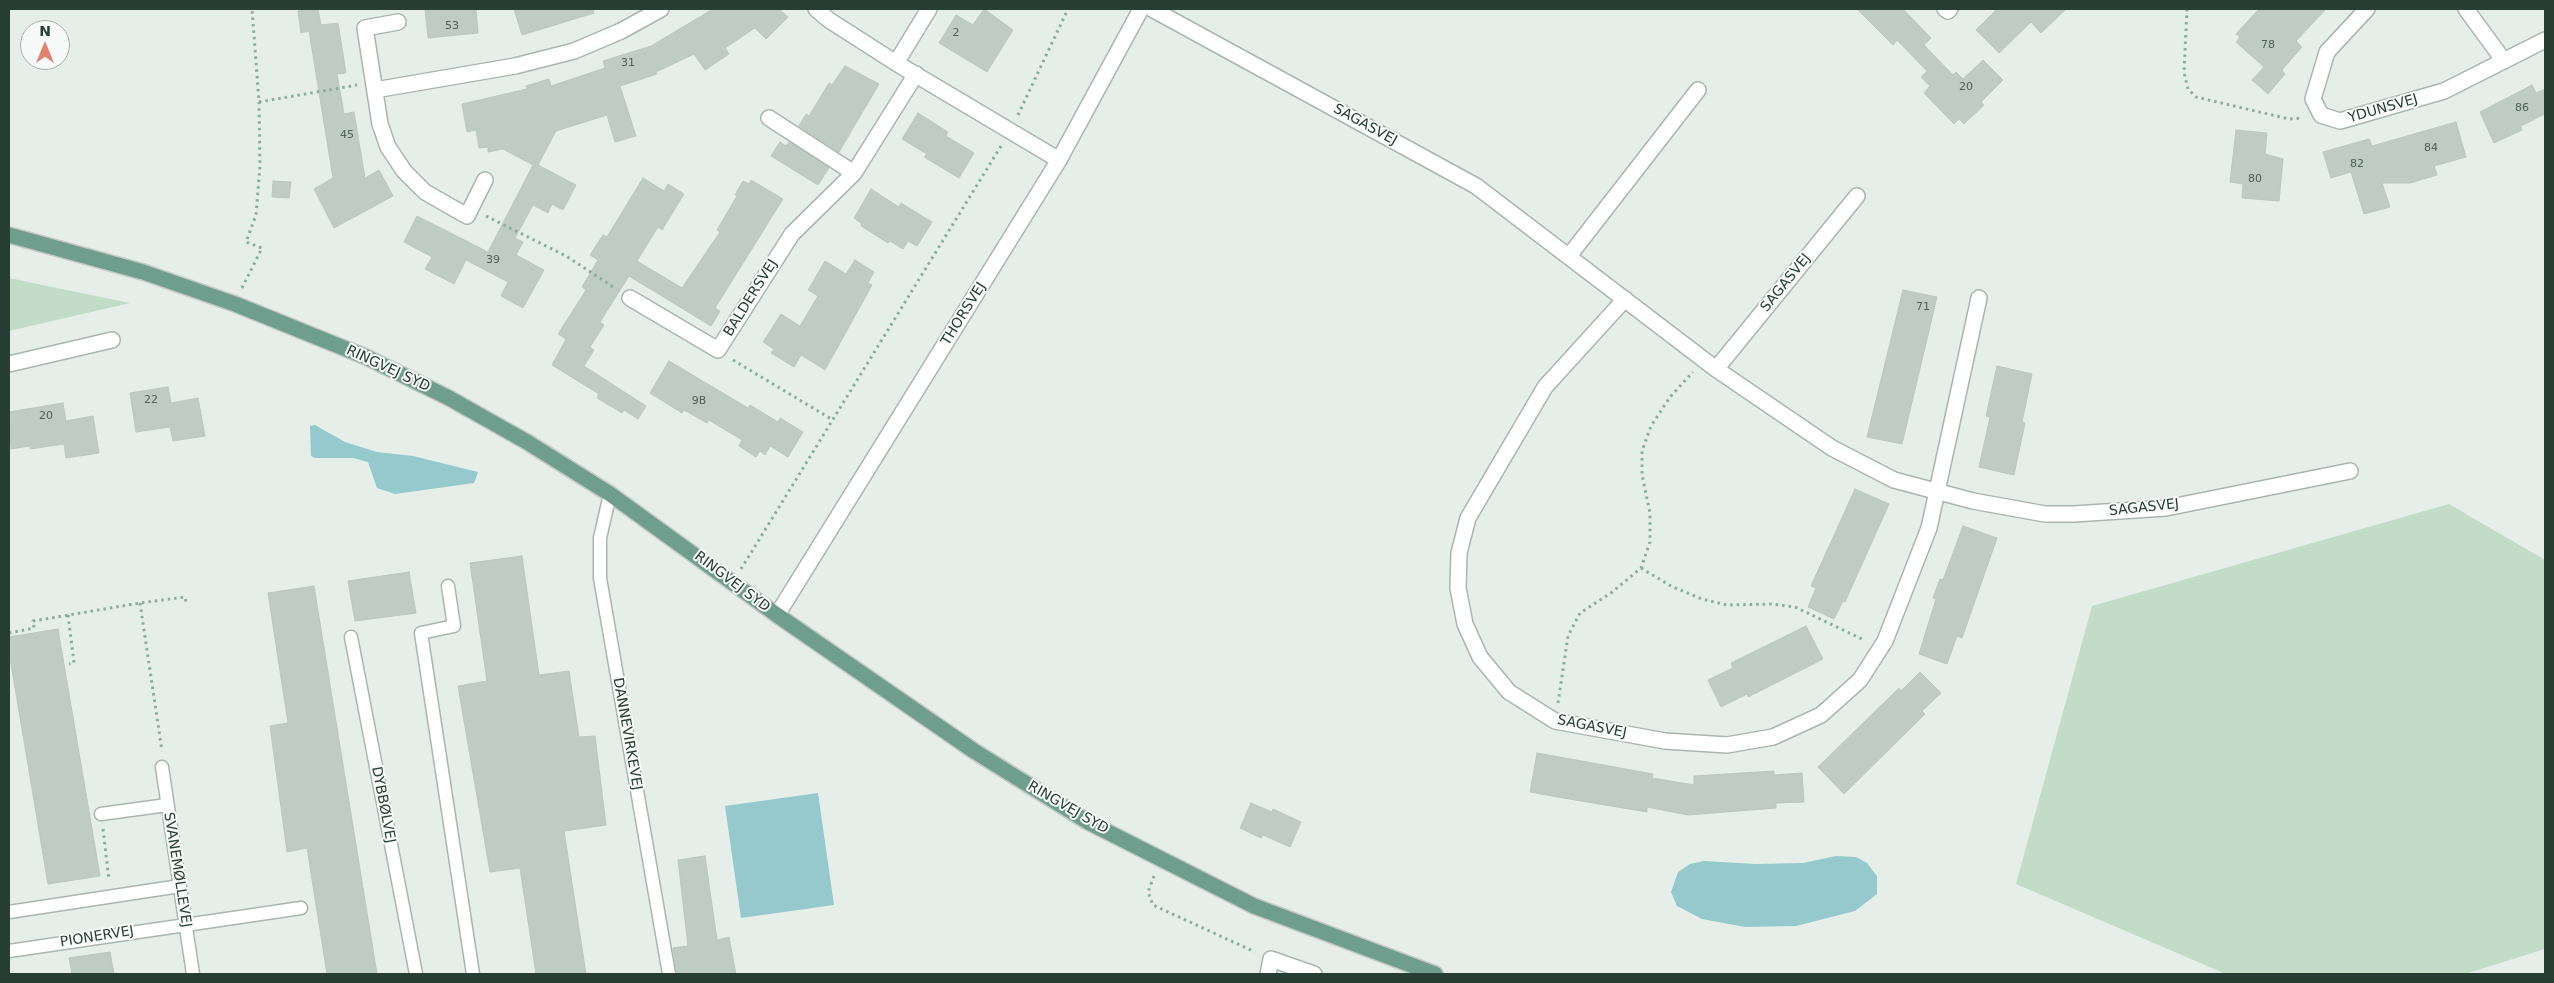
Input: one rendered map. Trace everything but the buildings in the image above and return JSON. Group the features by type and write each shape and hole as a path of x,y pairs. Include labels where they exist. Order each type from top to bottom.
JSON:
{"main road":[{"name":"RINGVEJ SYD","path":"9,235 143,272 235,304 366,358 449,398 527,442 610,494 777,615 974,751 1088,822 1254,906 1435,974"}],"street":[{"path":"376,90 515,66 574,51 621,31 661,9"},
{"path":"816,9 829,20 896,62 1059,160"},
{"path":"896,62 929,9"},
{"name":"THORSVEJ","path":"777,615 1059,160 1141,9"},
{"name":"SAGASVEJ","path":"1152,9 1476,186 1710,364 1832,448 1894,480 1938,492 2045,514 2074,514 2166,508 2350,471"},
{"path":"1945,9 1948,11 1950,9"},
{"path":"2321,115 2312,99 2327,52 2368,9"},
{"path":"2466,9 2504,61"},
{"path":"398,22 365,28 380,124 388,147 404,171 425,192 467,216 485,180"},
{"name":"YDUNSVEJ","path":"2321,115 2340,121 2444,91 2545,40"},
{"name":"BALDERSVEJ","path":"630,298 718,350 792,234 854,172 916,74"},
{"path":"1569,256 1698,90"},
{"path":"768,118 854,172"},
{"name":"SAGASVEJ","path":"1710,364 1857,196"},
{"name":"SAGASVEJ","path":"1625,299 1545,387 1468,518 1459,553 1458,588 1465,624 1480,657 1509,692 1555,721 1665,741 1727,745 1773,737 1820,715 1860,680 1881,647 1928,528 1938,492 1979,298"},
{"path":"9,364 112,340"},
{"path":"1268,974 1271,959 1314,974"}],"lane":[{"name":"DANNEVIRKEVEJ","path":"610,494 600,538 600,578 669,974"},
{"path":"448,586 454,626 421,633 473,974"},
{"name":"DYBBØLVEJ","path":"351,637 416,974"},
{"name":"SVANEMØLLEVEJ","path":"162,767 193,974"},
{"path":"101,814 167,805"},
{"path":"9,912 180,886"},
{"name":"PIONERVEJ","path":"9,950 301,908"}],"path":[{"path":"235,304 262,248 246,242 256,215 260,166 259,102 252,9"},
{"path":"733,582 1010,131 1068,9"},
{"path":"2187,9 2184,72 2188,89 2196,97 2289,119 2321,115"},
{"path":"259,102 365,84 376,90"},
{"path":"467,216 488,216 566,256 630,298"},
{"path":"718,350 833,420"},
{"path":"1555,721 1568,636 1580,613 1611,593 1641,568 1650,542 1650,513 1642,474 1642,451 1651,426 1670,397 1710,364"},
{"path":"1641,568 1671,586 1727,605 1772,604 1795,607 1881,647"},
{"path":"9,633 34,628 33,621 68,615 140,603 185,598 186,603"},
{"path":"140,603 162,750 162,767"},
{"path":"68,615 74,663 68,664"},
{"path":"101,814 111,897"},
{"path":"1163,860 1151,882 1148,892 1153,905 1271,959"}],"green space":[{"path":"9,278 130,303 9,331"},
{"path":"2449,504 2545,560 2545,949 2465,974 2226,974 2016,884 2092,606"}],"water":[{"path":"315,425 345,442 377,452 413,456 478,472 474,483 395,494 377,488 368,462 353,458 315,458 311,456 310,426"},
{"path":"818,793 834,905 741,918 725,806"},
{"path":"1836,856 1856,857 1867,863 1877,876 1877,894 1855,911 1796,926 1745,927 1702,919 1677,906 1671,892 1678,872 1690,864 1704,861 1756,864 1803,863"}]}
